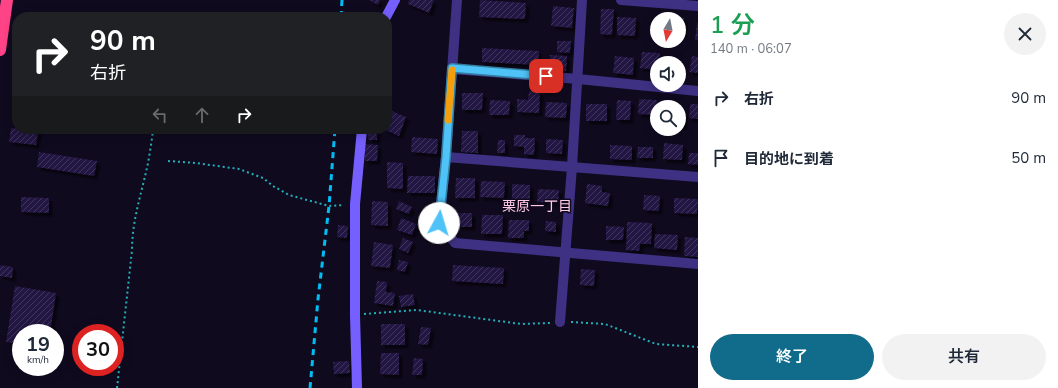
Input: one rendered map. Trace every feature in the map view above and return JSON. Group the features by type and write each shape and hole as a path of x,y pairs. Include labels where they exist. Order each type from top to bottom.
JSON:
{"highway":[{"path":"0,50 7,0"}],"street":[{"path":"389,12 395,0"},
{"path":"457,0 446,157 439,223 455,243 698,264"},
{"path":"560,322 572,167 582,0"},
{"path":"621,0 698,6"},
{"path":"452,68 698,91"},
{"path":"357,388 354,315 356,204 362,134"},
{"path":"446,157 698,177"}],"path":[{"path":"117,388 132,250 132,237 148,163 152,134"},
{"path":"168,161 239,169 262,178 289,195 328,206 356,204"},
{"path":"354,315 417,310 521,324 560,322 605,324 656,344 698,347"}],"building":[{"path":"369,0 380,0 378,5"},
{"path":"409,0 434,0 429,13 408,4"},
{"path":"480,0 526,3 525,19 479,17"},
{"path":"553,6 574,8 572,28 551,26"},
{"path":"601,9 614,9 612,35 600,34"},
{"path":"617,17 636,18 635,36 617,35"},
{"path":"697,23 698,40 695,40"},
{"path":"557,41 571,41 570,53 557,52"},
{"path":"482,48 539,51 538,65 482,62"},
{"path":"642,52 660,53 660,56 650,56 650,69 640,68"},
{"path":"550,55 567,56 566,71 549,69"},
{"path":"615,56 634,58 633,75 613,73"},
{"path":"692,56 698,57 698,73 689,72"},
{"path":"529,91 540,92 539,113 517,112 517,99 528,100"},
{"path":"462,93 483,93 482,110 462,110"},
{"path":"639,99 657,100 650,100 650,115 638,114"},
{"path":"490,100 510,101 509,115 489,115"},
{"path":"617,100 631,101 630,120 616,120"},
{"path":"546,102 567,103 566,118 545,117"},
{"path":"586,104 607,104 607,121 586,121"},
{"path":"690,104 698,104 698,119 689,118"},
{"path":"392,111 406,117 399,136 392,133"},
{"path":"11,128 12,134 38,134 36,145 9,142"},
{"path":"462,131 478,131 478,153 461,152"},
{"path":"369,134 377,134 377,140 368,140"},
{"path":"514,135 525,135 525,138 535,138 534,155 524,154 524,147 514,146"},
{"path":"412,137 438,139 437,154 411,152"},
{"path":"546,139 563,140 562,154 546,153"},
{"path":"498,140 505,140 505,153 497,153"},
{"path":"664,143 683,145 682,160 663,159"},
{"path":"365,144 378,145 377,161 365,161"},
{"path":"610,145 632,146 632,160 610,159"},
{"path":"638,147 653,147 653,158 637,158"},
{"path":"39,152 97,161 94,176 37,167"},
{"path":"689,153 698,153 698,165 688,164"},
{"path":"387,162 403,163 403,189 387,188"},
{"path":"408,176 435,176 435,193 407,193"},
{"path":"456,178 475,178 475,198 455,198"},
{"path":"481,181 505,182 504,198 480,197"},
{"path":"512,184 530,185 530,201 512,200"},
{"path":"587,184 602,186 602,192 610,193 608,206 585,203"},
{"path":"538,189 559,190 558,203 537,202"},
{"path":"644,195 660,196 659,211 643,210"},
{"path":"21,197 49,198 49,213 21,212"},
{"path":"674,198 698,199 697,214 674,213"},
{"path":"372,201 388,202 388,226 371,225"},
{"path":"399,201 412,207 409,214 396,209"},
{"path":"458,213 472,213 472,227 458,227"},
{"path":"482,215 503,215 502,234 481,234"},
{"path":"401,218 416,224 412,235 397,230"},
{"path":"509,220 529,220 529,231 524,231 524,238 508,238"},
{"path":"546,221 556,222 556,232 545,231"},
{"path":"627,222 652,223 651,244 640,244 639,251 626,250"},
{"path":"338,225 348,226 347,238 337,237"},
{"path":"606,226 624,227 623,240 606,240"},
{"path":"655,234 678,235 677,250 654,248"},
{"path":"685,237 698,238 698,257 684,256"},
{"path":"403,238 413,242 408,253 399,249"},
{"path":"374,242 393,245 390,268 371,266"},
{"path":"399,260 408,262 405,272 397,270"},
{"path":"0,265 13,267 12,278 0,276"},
{"path":"453,265 504,268 503,284 452,281"},
{"path":"581,269 595,270 594,286 580,285"},
{"path":"377,281 387,282 386,292 395,293 393,306 374,303"},
{"path":"15,286 56,293 51,324 12,324 12,343 6,342"},
{"path":"413,294 415,305 401,307 399,296"},
{"path":"381,324 405,324 405,345 381,345"},
{"path":"421,327 431,328 428,345 418,344"},
{"path":"381,353 399,353 399,375 380,374"},
{"path":"414,358 423,359 422,375 412,375"},
{"path":"349,361 350,373 334,374 333,362"}],"railway":[{"path":"341,12 342,0"},
{"path":"310,388 318,299 329,206 335,134"}],"slow traffic":[{"path":"448,120 452,70"}],"district":[{"name":"栗原一丁目","path":"537,206"}],"route":[{"path":"439,223 446,157 452,68 546,76"}]}
